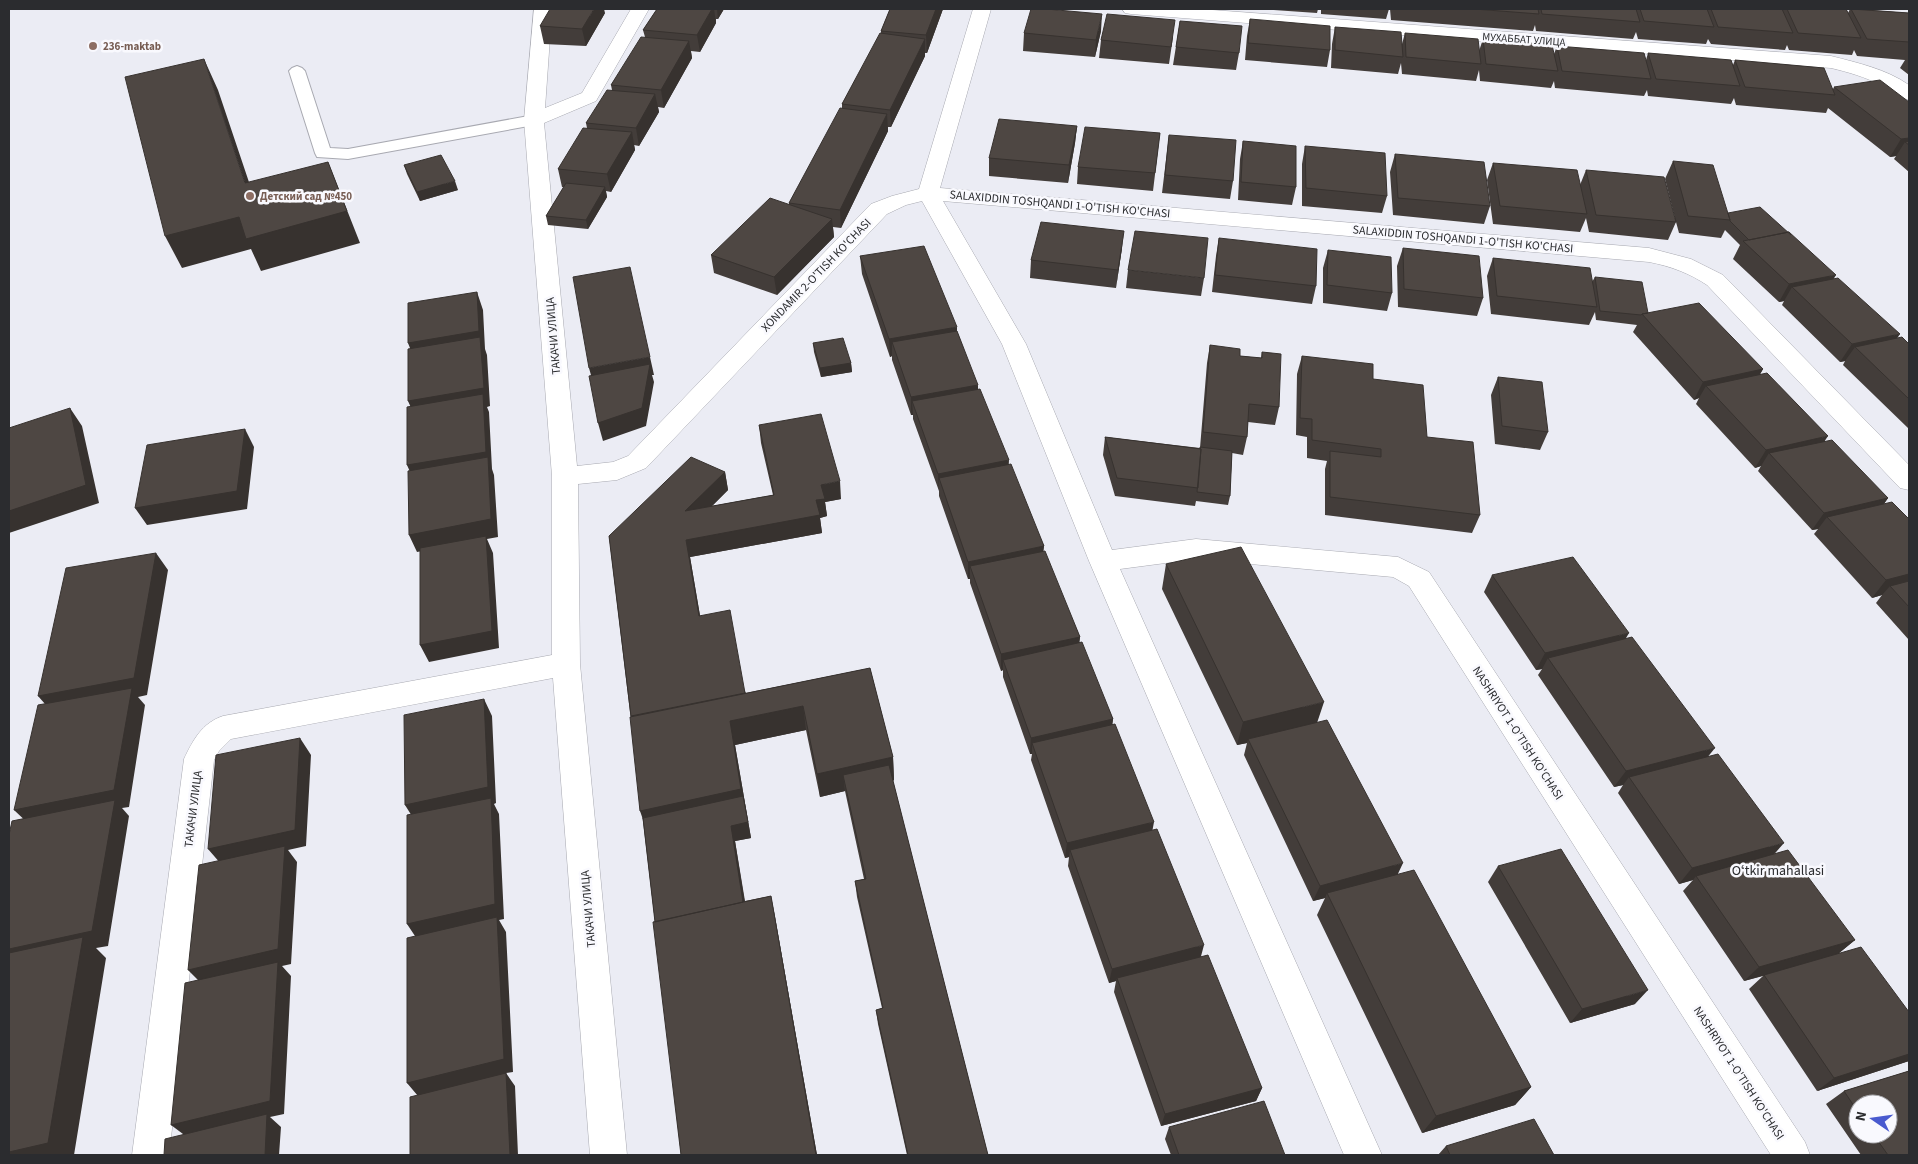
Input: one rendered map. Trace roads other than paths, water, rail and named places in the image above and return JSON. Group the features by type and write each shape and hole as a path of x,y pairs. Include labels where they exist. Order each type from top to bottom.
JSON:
{"street":[{"name":"ТАКАЧИ УЛИЦА","path":"543,9 534,120 565,476 566,664 609,1155"},
{"path":"534,120 589,97 640,9"},
{"path":"982,9 928,192 1014,344 1103,561 1364,1155"},
{"name":"МУХАББАТ УЛИЦА","path":"1131,9 1831,62 1870,73 1909,94"},
{"name":"XONDAMIR 2-O'TISH KO'CHASI","path":"565,476 617,471 637,462 879,209 899,200 928,192"},
{"name":"SALAXIDDIN TOSHQANDI 1-O'TISH KO'CHASI","path":"928,192 1649,255 1686,264 1701,270 1715,280 1909,481"},
{"name":"NASHRIYOT 1-O'TISH KO'CHASI","path":"1103,561 1196,549 1398,567 1419,580 1792,1155"},
{"name":"ТАКАЧИ УЛИЦА","path":"150,1155 199,759 208,742 223,728 566,664"}],"lane":[{"path":"297,71 323,153 348,154 534,120"}],"place":[{"name":"236-maktab","path":"93,46"},
{"name":"Детский сад №450","path":"250,196"}],"district":[{"name":"Oʻtkir mahallasi","path":"1778,870"}]}
